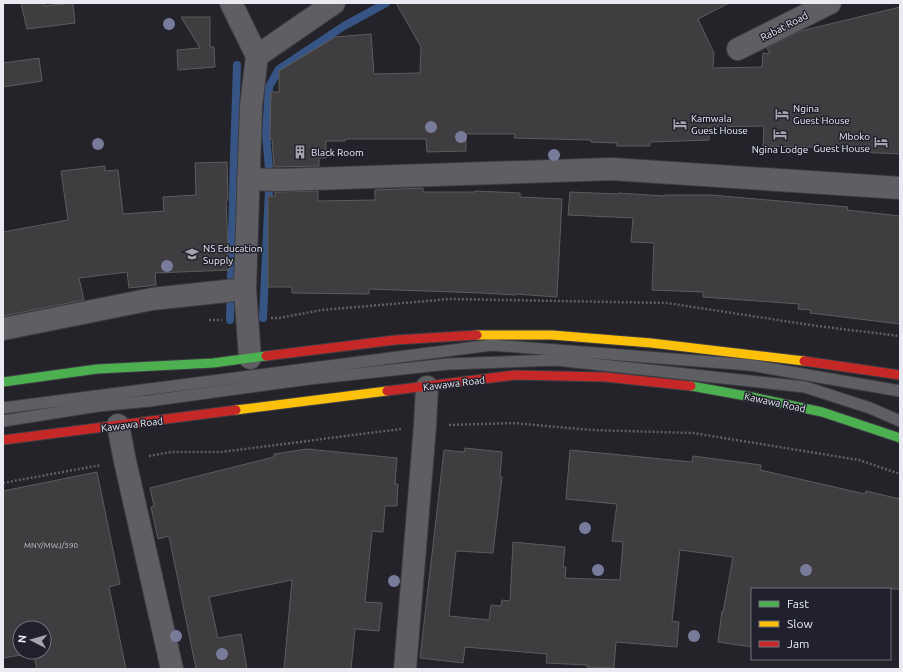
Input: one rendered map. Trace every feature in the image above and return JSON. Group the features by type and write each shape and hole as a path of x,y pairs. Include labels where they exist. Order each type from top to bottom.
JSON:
{"main road":[{"path":"3,382 97,369 213,363 320,349 410,339 464,335 552,335 651,343 757,355 900,375"},
{"name":"Kawawa Road","path":"3,440 515,375 605,377 680,384 822,412 900,438"}],"street":[{"path":"231,3 256,56 251,106 245,290 250,358"},
{"path":"256,56 334,3"},
{"name":"Rabat Road","path":"738,50 830,3"},
{"path":"248,179 288,180 612,169 900,188"},
{"path":"3,329 152,299 245,290"},
{"path":"405,669 427,386"},
{"path":"118,425 172,669"}],"lane":[{"path":"3,408 492,345 750,365 900,391"},
{"name":"Kawawa Road","path":"3,421 98,406 149,401 425,366 556,360 805,387 870,408 900,421"}],"path":[{"path":"3,483 171,452 221,452 425,426 513,424 591,430 693,433 859,460 900,474"}],"building":[{"path":"21,3 44,3 44,6 73,3 75,23 27,29"},
{"path":"396,3 729,3 698,19 714,53 713,68 762,67 763,53 770,54 767,48 801,31 900,7 900,154 859,152 859,148 763,146 764,126 709,127 709,140 650,142 650,146 617,146 617,143 591,142 591,140 514,138 515,134 466,134 466,151 427,152 426,139 345,139 345,141 326,141 326,158 319,158 319,166 274,167 272,139 270,139 271,92 279,92 279,71 335,37 371,34 374,74 420,73 421,47"},
{"path":"181,17 210,17 210,47 214,47 215,67 178,70 177,50 200,48"},
{"path":"39,58 42,81 3,87 3,63"},
{"path":"227,162 228,200 226,201 229,270 155,273 156,285 129,288 127,272 79,278 84,300 3,316 3,232 68,220 61,171 105,166 105,171 118,170 123,214 164,211 163,197 196,195 195,163"},
{"path":"423,188 423,192 475,191 520,193 520,197 562,199 557,297 515,294 369,289 369,294 292,293 292,287 268,287 268,196 275,196 275,192 318,191 318,201 375,200 375,190"},
{"path":"570,192 664,196 711,195 848,207 847,210 900,216 900,324 810,313 811,310 798,309 799,304 703,297 703,292 652,290 654,243 631,242 633,218 568,215"},
{"path":"465,448 502,452 500,477 502,477 493,553 456,551 449,616 489,620 491,605 501,606 502,600 510,601 513,542 565,547 563,567 566,567 565,578 620,580 623,542 612,541 617,504 566,499 570,450 692,462 693,456 761,465 760,470 865,494 866,491 900,499 900,589 751,588 751,647 718,642 722,611 723,612 733,557 680,550 672,621 679,622 677,647 616,642 614,668 546,663 547,654 465,647 463,663 420,658 444,450 464,452"},
{"path":"307,449 397,458 395,484 398,484 397,506 385,506 383,532 372,531 365,602 382,603 379,631 355,629 351,669 284,669 292,580 209,597 218,638 241,634 247,669 196,669 169,536 158,539 151,507 154,506 150,488 274,457 274,454"},
{"path":"97,472 120,584 109,587 126,669 37,669 35,660 52,660 52,620 12,620 12,656 3,658 3,491"}],"waterway":[{"path":"269,169 266,134 269,87 279,69 344,26 386,3"},
{"path":"230,320 237,65"},
{"path":"263,318 269,189"}],"traffic: fast":[{"path":"3,382 97,369 213,363 266,356"},
{"path":"691,386 822,412 900,438"}],"traffic: slow":[{"path":"477,335 552,335 651,343 804,361"},
{"path":"236,410 387,391"}],"traffic: jam":[{"path":"266,356 395,340 477,335"},
{"path":"804,361 900,375"},
{"path":"387,391 515,375 605,377 691,386"},
{"path":"3,440 236,410"}],"place":[{"name":"Ngina Guest House","path":"782,114"},
{"name":"Kamwala Guest House","path":"680,124"},
{"name":"Ngina Lodge","path":"780,134"},
{"name":"Mboko Guest House","path":"881,142"},
{"name":"Black Room","path":"300,152"},
{"name":"NS Education Supply","path":"192,254"}]}
